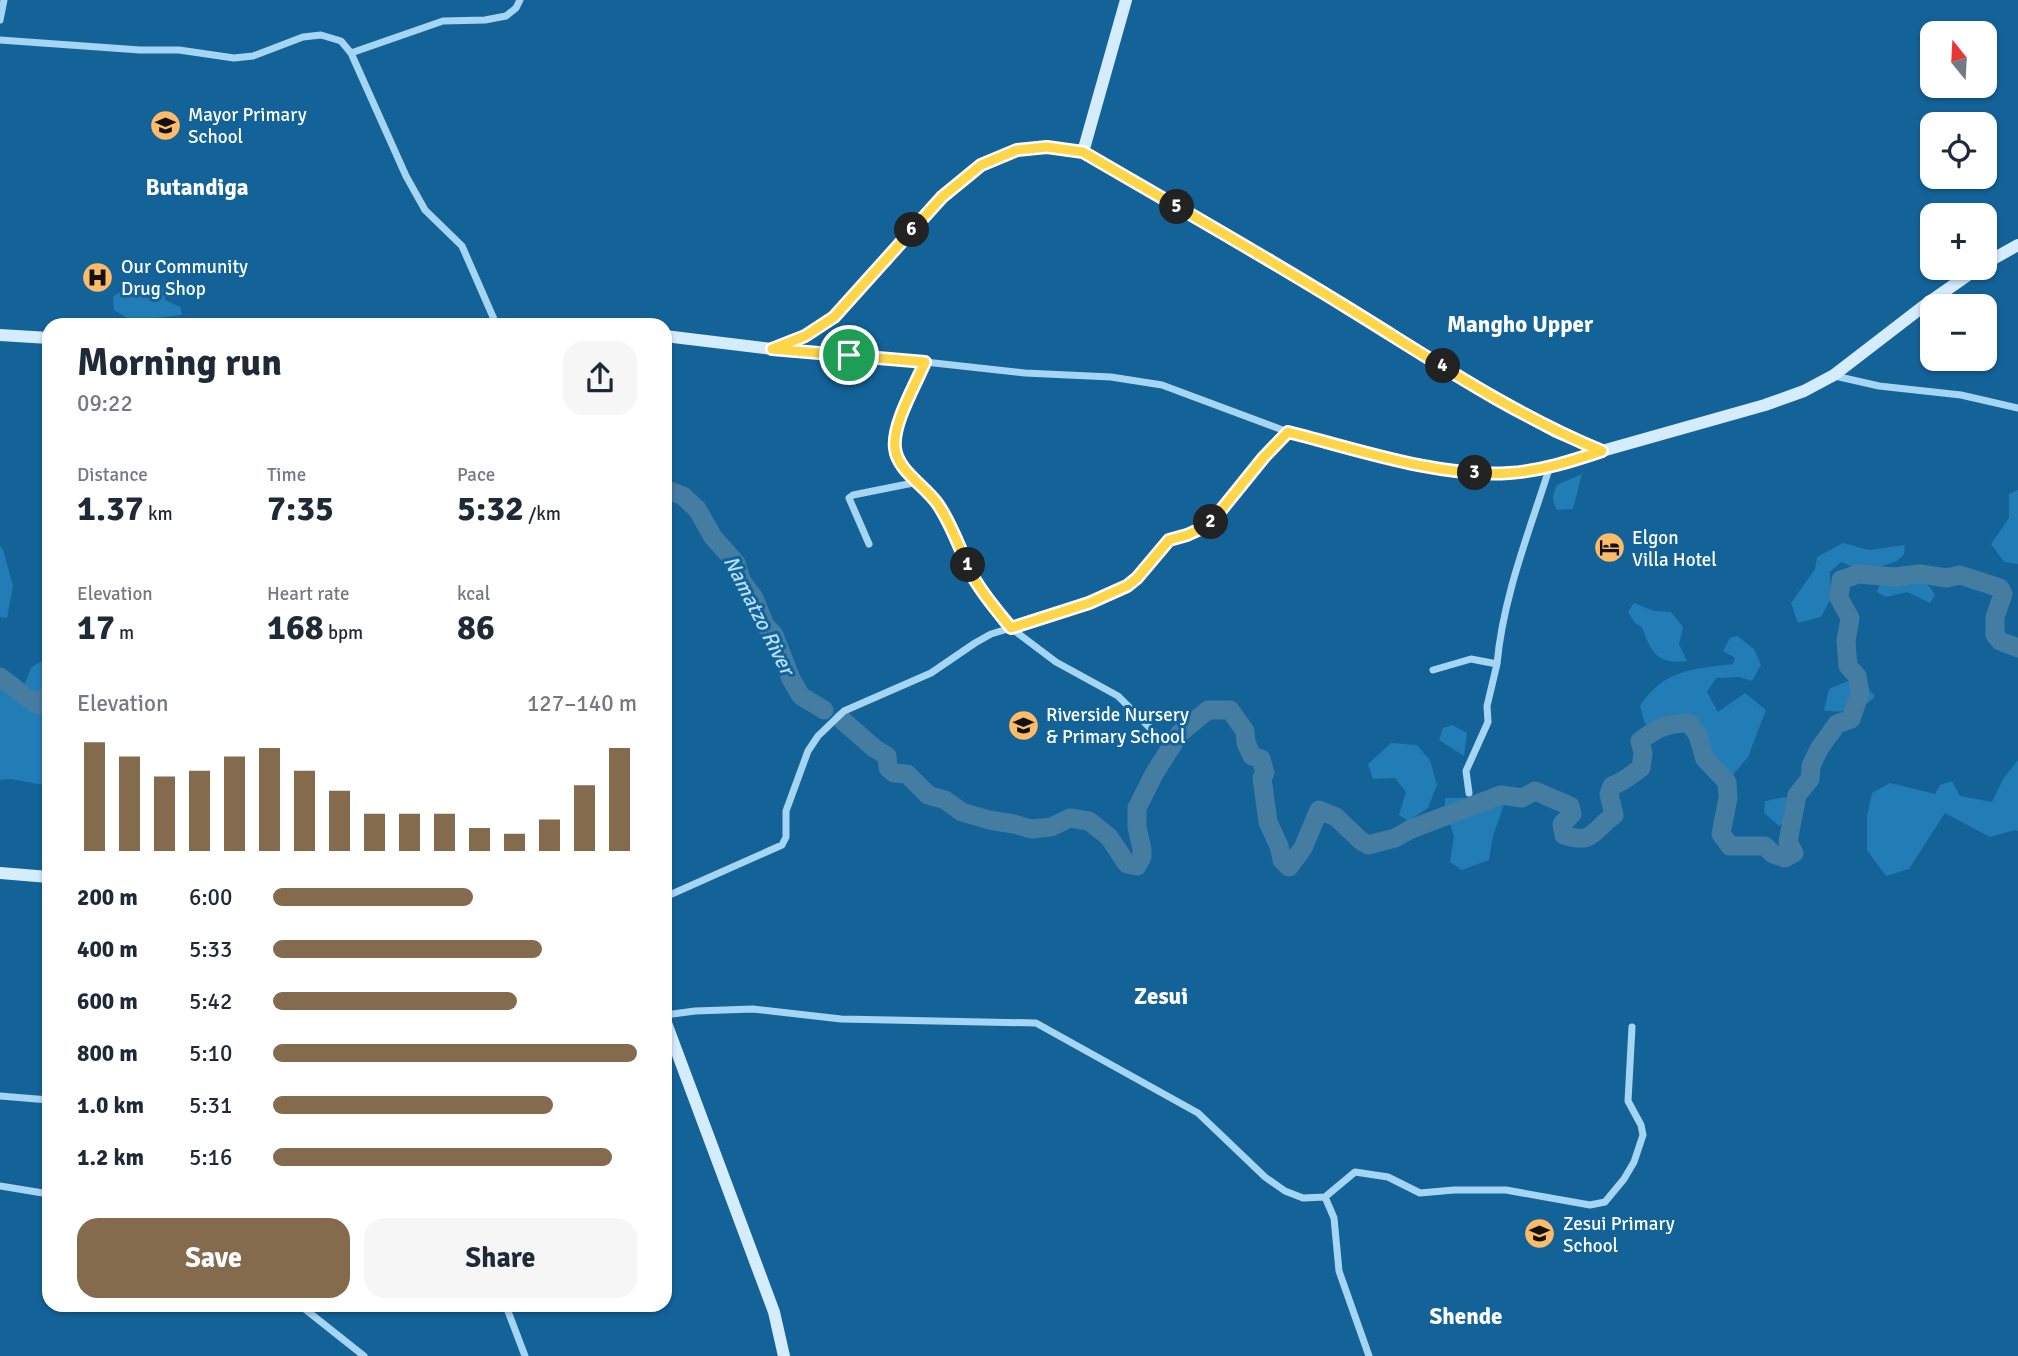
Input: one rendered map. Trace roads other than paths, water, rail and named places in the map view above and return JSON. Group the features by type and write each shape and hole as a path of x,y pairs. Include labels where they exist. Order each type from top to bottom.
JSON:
{"street":[{"path":"0,20 4,0"},
{"path":"351,53 443,21 485,20 506,16 516,8 520,0"},
{"path":"1083,152 1126,0"},
{"path":"0,40 140,50 179,50 233,58 253,56 303,37 321,35 341,41 351,53 406,176 425,209 462,246 494,318"},
{"path":"772,349 805,336 834,317 942,197 981,165 1017,150 1047,147 1083,152 1346,306 1487,394 1556,432 1602,451"},
{"path":"1997,257 2018,245"},
{"path":"672,337 1025,373 1111,377 1162,385 1288,432 1426,466 1470,473 1511,473 1550,466 1765,405 1804,391 1835,375 1961,280"},
{"path":"0,335 42,338"},
{"path":"925,362 894,442 898,461 935,500 951,525 975,581 1011,628 1056,662 1118,696 1161,739"},
{"path":"1835,375 1879,386 1961,395 2018,408"},
{"path":"672,894 782,845 786,837 786,811 804,758 811,744 844,710 906,686 975,643 1011,628 1089,603 1127,586 1169,540 1209,525 1264,457 1288,432"},
{"path":"1469,793 1466,771 1488,722 1487,706 1512,589 1550,466"},
{"path":"869,544 849,498 918,482"},
{"path":"1433,670 1471,659 1497,664"},
{"path":"0,873 42,876"},
{"path":"672,1016 695,1011 753,1009 841,1019 1036,1023 1198,1113 1265,1177 1285,1191 1303,1198 1325,1197 1355,1172 1388,1177 1420,1193 1506,1190 1590,1205 1605,1202 1624,1179 1634,1162 1643,1135 1642,1125 1628,1101 1632,1027"},
{"path":"672,1036 774,1312 784,1356"},
{"path":"0,1096 42,1099"},
{"path":"0,1186 42,1193"},
{"path":"1325,1197 1334,1218 1339,1271 1369,1356"},
{"path":"309,1312 364,1356"},
{"path":"508,1312 525,1356"}],"waterway":[{"name":"Namatzo River","path":"672,492 683,496 697,509 713,537 736,563 742,582 754,598 765,625 774,635 791,679 801,696 824,710"},
{"path":"842,720 887,756 888,768 894,773 907,774 928,795 945,800 962,812 1031,829 1051,827 1070,818 1089,821 1109,837 1127,864 1137,866 1142,857 1137,808 1154,774 1180,733 1208,710 1230,710 1245,731 1246,743 1252,756 1261,759 1265,773 1262,778 1268,822 1282,860 1289,867 1303,848 1319,810 1336,817 1368,845 1395,838 1411,829 1501,795 1522,798 1535,791 1570,806 1572,814 1562,824 1564,835 1574,838 1587,837 1614,815 1609,794 1612,786 1641,768 1643,753 1640,741 1663,727 1689,723 1698,735 1705,759 1727,782 1728,798 1721,834 1730,846 1765,846 1773,854 1785,858 1794,853 1788,842 1797,795 1810,779 1811,766 1819,749 1837,724 1851,719 1860,693 1857,676 1848,666 1846,641 1850,618 1839,598 1841,580 1858,574 1895,577 1920,574 1947,578 1960,575 2000,588 2003,594 1995,617 1995,635 2000,641 2018,648"},
{"name":"Namatzo River","path":"0,677 37,705 42,700"}],"place":[{"name":"Mayor Primary School","path":"165,125"},
{"name":"Our Community Drug Shop","path":"98,277"},
{"name":"Elgon Villa Hotel","path":"1609,548"},
{"name":"Riverside Nursery & Primary School","path":"1023,725"},
{"name":"Zesui Primary School","path":"1540,1234"}],"district":[{"name":"Butandiga","path":"197,187"},
{"name":"Mangho Upper","path":"1520,324"},
{"name":"Zesui","path":"1161,996"},
{"name":"Shende","path":"1466,1316"}]}
